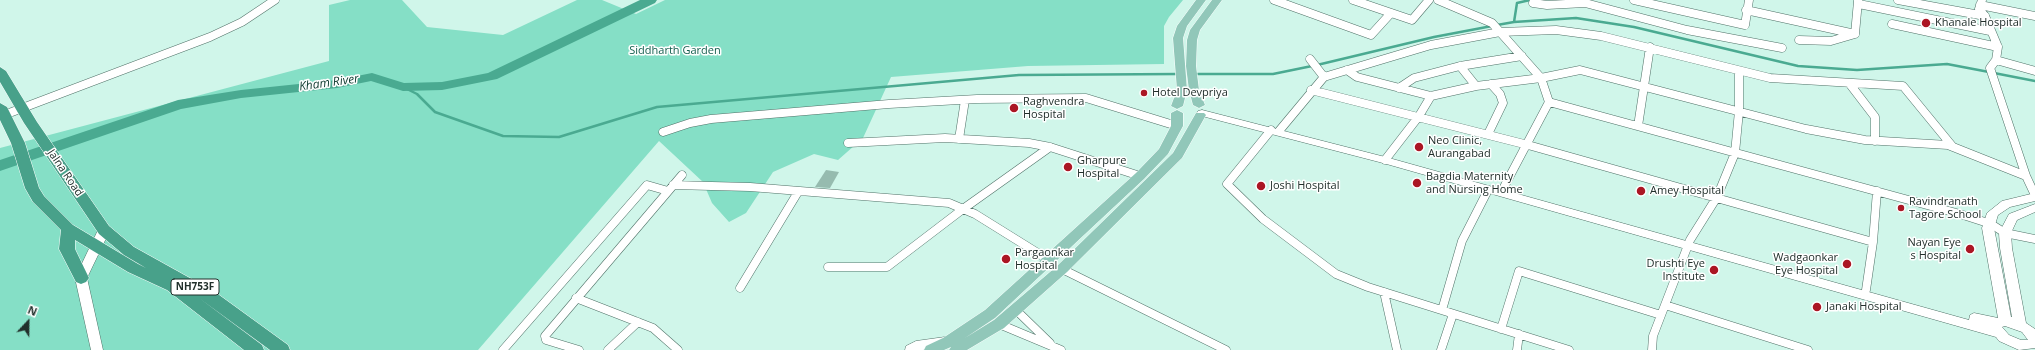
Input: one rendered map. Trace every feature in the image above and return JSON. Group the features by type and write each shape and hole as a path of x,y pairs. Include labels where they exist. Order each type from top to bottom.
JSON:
{"highway":[{"name":"Jalna Road","path":"0,71 40,136 104,230"},
{"name":"NH753F","path":"2,111 18,143 32,188 38,199 68,229 133,268 173,286 256,350"},
{"path":"68,229 68,250 81,278"},
{"name":"NH753F","path":"104,230 129,251 209,296 282,350"}],"main road":[{"path":"1200,110 1188,90 1185,66 1178,38 1182,26 1201,0"},
{"path":"1185,66 1195,30 1217,0"},
{"path":"952,346 1050,260 1140,176 1164,151 1177,126 1177,109 1188,90"},
{"path":"1177,109 1186,102 1200,110"},
{"path":"1177,109 1188,118 1200,110"},
{"path":"931,350 952,346 999,324 1062,269 1178,155 1200,110"}],"street":[{"path":"2,111 22,108 210,37 242,22 275,0"},
{"path":"1353,0 1412,20 1429,0"},
{"path":"1438,0 1446,2 1492,23 1541,78 1549,102 1528,145 1504,188"},
{"path":"1634,0 1652,2 1744,25 1747,0"},
{"path":"1898,0 1985,16"},
{"path":"1279,1 1371,35 1391,13"},
{"path":"1533,3 1547,4 1578,1 1694,31 1782,48"},
{"path":"1855,34 1858,2 1990,30"},
{"path":"2035,16 1981,2 1979,9 1985,16 1998,47 1996,60 1990,68 2026,176 2035,196 2006,204 1993,213 1991,224 1988,228 2000,326 2012,346 2032,342 2020,325 2006,248 2005,233 2013,217 2035,208"},
{"path":"1746,10 1855,34"},
{"path":"1892,24 1998,47"},
{"path":"1569,350 1384,292 1336,274 1263,219 1227,184 1324,77 1431,45 1500,32 1556,30 1602,36 1770,78 1903,86 1953,147"},
{"path":"1799,40 1831,41 1855,34"},
{"path":"1638,126 1650,47"},
{"path":"1399,88 1414,78 1460,66 1522,56"},
{"path":"1310,59 1324,77"},
{"path":"1996,60 2035,71"},
{"path":"1460,66 1476,86"},
{"path":"1347,70 1357,77 1431,96 1476,86 1541,78 1580,70 1806,128 1875,141 1948,145 2026,176"},
{"path":"1652,350 1653,336 1689,243 1716,197 1735,153 1740,111 1739,71"},
{"path":"1849,83 1875,117 1875,141"},
{"path":"1488,134 1503,102 1500,94 1491,84"},
{"path":"1311,90 1488,134 1873,242"},
{"path":"1387,157 1419,116 1431,96"},
{"path":"663,132 690,123 711,119 889,104 965,100 1086,98 1177,126"},
{"path":"959,139 965,100"},
{"path":"1549,102 1960,214 1991,224 2005,233 2035,239"},
{"path":"1200,110 1504,188 1689,243 2000,326 2020,325"},
{"path":"848,143 959,139 1029,143 1050,147 1140,176"},
{"path":"828,267 887,267 963,209 1050,147"},
{"path":"1387,157 1488,190 2000,326"},
{"path":"579,350 545,338 576,298 682,175"},
{"path":"503,350 647,185 670,188 750,187 949,203 975,214 1050,260"},
{"path":"1442,310 1462,241 1488,190"},
{"path":"1866,290 1873,242 1877,191"},
{"path":"740,288 798,192"},
{"path":"98,350 81,278 98,247 104,230"},
{"path":"1062,269 1226,350"},
{"path":"1501,329 1519,271 1661,315"},
{"path":"1384,292 1397,350"},
{"path":"576,298 653,328 678,350"},
{"path":"1665,305 1808,350"},
{"path":"1016,310 1057,348"},
{"path":"1441,350 1453,314"},
{"path":"608,350 638,322"},
{"path":"999,324 1057,348"},
{"path":"1517,350 1519,334"},
{"path":"911,350 921,345 952,346"}],"green space":[{"name":"Siddharth Garden","path":"350,0 402,0 427,27 503,35 577,0 602,0 636,14 665,0 1183,0 1169,17 1164,26 1164,64 1028,66 891,77 863,138 838,160 814,154 773,172 746,213 729,222 712,203 703,182 659,141 478,350 0,350 0,148 329,61 329,5"}],"building":[{"path":"826,170 839,172 830,188 815,187"}],"waterway":[{"name":"Kham River","path":"0,166 178,105 241,94 337,84 372,77 403,87 442,86 492,76 650,0"},
{"path":"1514,22 1517,3 1530,0"},
{"path":"1514,22 1576,18 1634,27 1798,66 1857,70 1947,64 1989,72"},
{"path":"1497,25 1514,22"},
{"path":"1317,65 1434,37 1492,26"},
{"path":"1194,74 1273,74 1312,66"},
{"path":"1994,73 2035,81"},
{"path":"403,87 417,94 435,112 503,136 559,137 657,107 1019,75 1179,74"}],"place":[{"name":"Khanale Hospital","path":"1926,23"},
{"name":"Hotel Devpriya","path":"1144,93"},
{"name":"Raghvendra Hospital","path":"1014,108"},
{"name":"Neo Clinic, Aurangabad","path":"1419,147"},
{"name":"Gharpure Hospital","path":"1068,167"},
{"name":"Bagdia Maternity and Nursing Home","path":"1417,183"},
{"name":"Joshi Hospital","path":"1261,186"},
{"name":"Amey Hospital","path":"1641,191"},
{"name":"Ravindranath Tagore School","path":"1901,208"},
{"name":"Nayan Eye s Hospital","path":"1970,249"},
{"name":"Pargaonkar Hospital","path":"1006,259"},
{"name":"Wadgaonkar Eye Hospital","path":"1847,264"},
{"name":"Drushti Eye Institute","path":"1714,270"},
{"name":"Janaki Hospital","path":"1817,307"}]}
